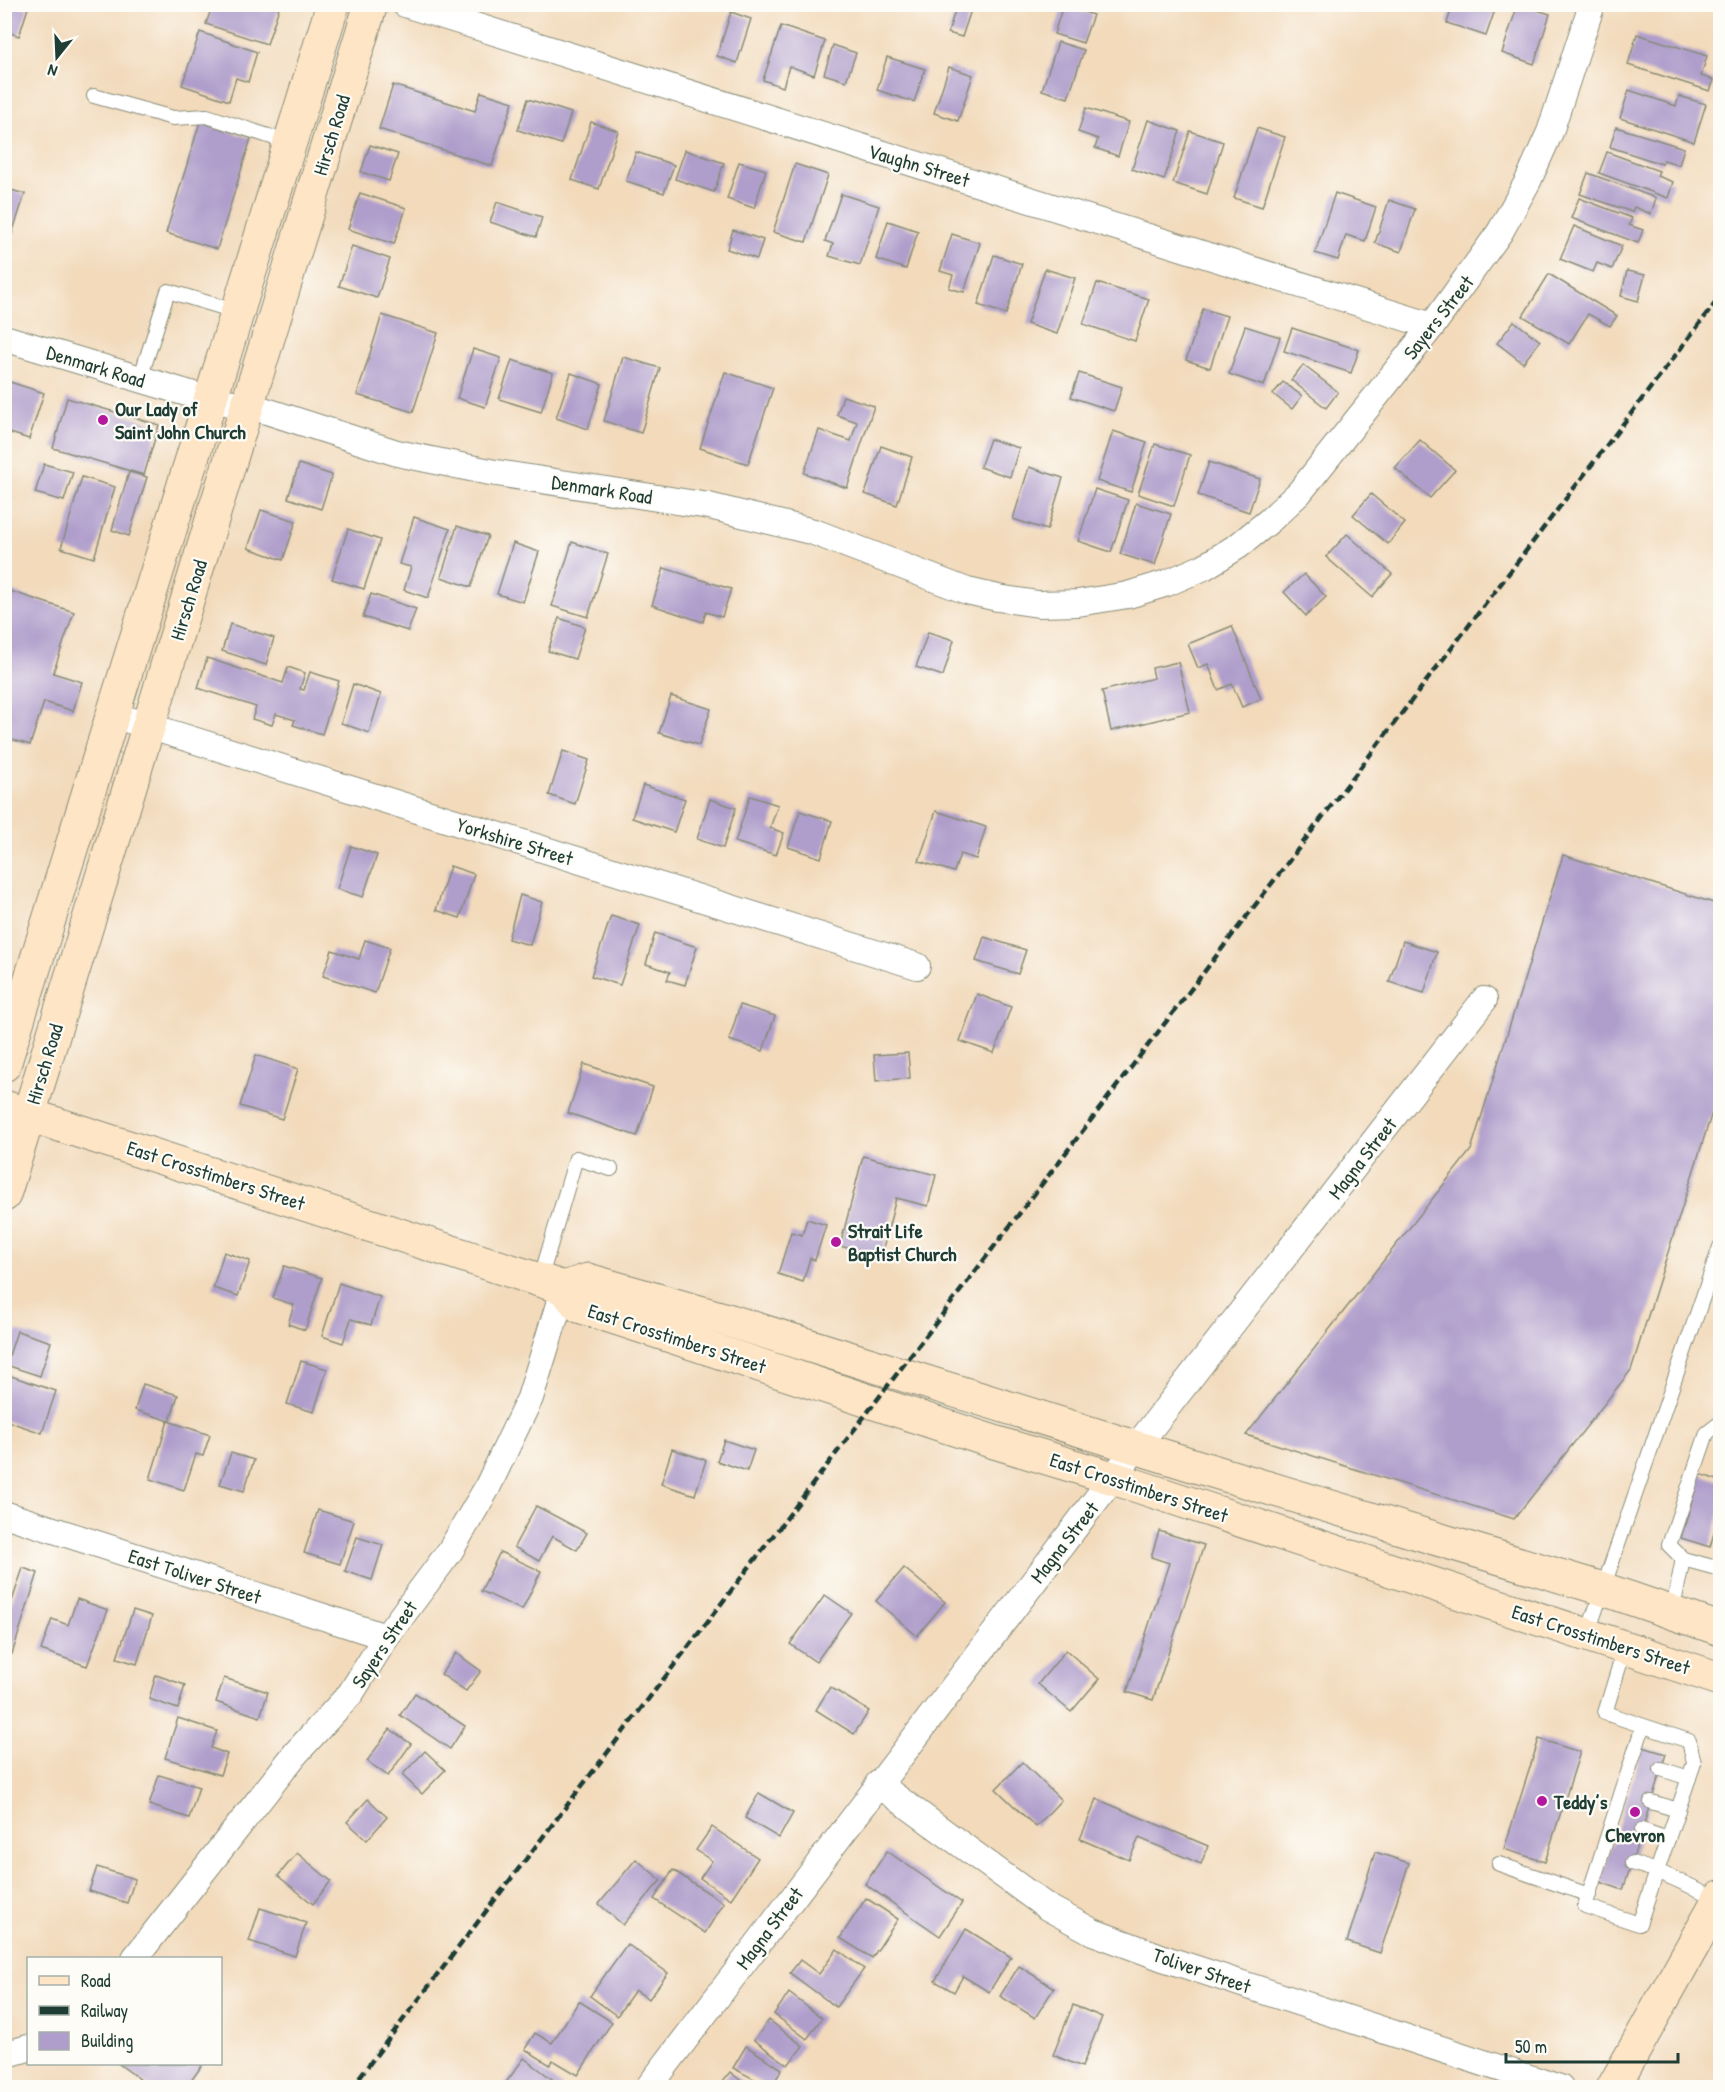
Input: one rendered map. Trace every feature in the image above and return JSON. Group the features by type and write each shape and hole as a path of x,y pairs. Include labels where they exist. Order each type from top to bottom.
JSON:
{"main road":[{"name":"Hirsch Road","path":"4,1065 333,4"},
{"name":"Hirsch Road","path":"4,1195 16,1110 149,727 371,4"},
{"name":"East Crosstimbers Street","path":"16,1110 552,1284 579,1306 994,1442 1113,1478 1625,1647 1717,1681"},
{"name":"East Crosstimbers Street","path":"552,1284 588,1280 900,1371 1603,1589 1720,1629"},
{"path":"1612,2088 1720,1898"}],"street":[{"name":"Vaughn Street","path":"405,4 1432,326"},
{"name":"Sayers Street","path":"1198,569 1238,546 1299,493 1432,326 1500,232 1551,132 1592,4"},
{"name":"Denmark Road","path":"4,338 210,400 248,405 397,453 490,472 709,506 814,532 967,591 998,598 1038,604 1078,603 1128,595 1167,583 1198,569"},
{"name":"Yorkshire Street","path":"113,715 917,966"},
{"name":"Magna Street","path":"648,2088 1137,1446 1484,1000"},
{"name":"Sayers Street","path":"137,1957 296,1753 351,1693 386,1637 450,1551 488,1488 530,1398 552,1284"},
{"name":"East Toliver Street","path":"4,1514 386,1637"},
{"name":"Toliver Street","path":"878,1784 1047,1907 1093,1932 1166,1959 1560,2088"},
{"path":"4,2055 27,2048"}],"lane":[{"path":"94,96 173,118 207,116 290,143"},
{"path":"140,379 168,291 238,312"},
{"path":"552,1284 576,1158 611,1169"},
{"path":"1587,1635 1720,1248"},
{"path":"1720,1423 1707,1433 1669,1545 1683,1559 1720,1569"},
{"path":"1672,1613 1683,1559"},
{"path":"1625,1647 1605,1713 1644,1726 1689,1741 1694,1763 1639,1924 1585,1906 1606,1853 1636,1760 1644,1726"},
{"path":"1661,1769 1689,1778"},
{"path":"1651,1802 1678,1810"},
{"path":"1642,1830 1668,1839"},
{"path":"1632,1863 1657,1871 1720,1898"},
{"path":"1499,1864 1589,1895"}],"building":[{"path":"4,4 28,8 19,36 4,31"},
{"path":"213,4 267,4 279,8 267,44 206,24"},
{"path":"957,4 973,4 962,37 948,33"},
{"path":"1453,4 1497,4 1486,36 1447,23"},
{"path":"1518,4 1550,14 1534,64 1502,53"},
{"path":"1063,5 1093,15 1083,43 1054,34"},
{"path":"731,12 751,19 737,63 717,56"},
{"path":"781,26 825,41 814,75 789,66 783,87 763,80"},
{"path":"200,32 257,52 248,82 236,78 229,101 182,85"},
{"path":"1637,34 1707,56 1701,76 1714,80 1710,91 1628,65"},
{"path":"1058,42 1084,50 1068,98 1042,90"},
{"path":"833,45 856,53 846,81 824,74"},
{"path":"887,57 925,69 914,102 877,90"},
{"path":"949,67 973,75 958,121 934,113"},
{"path":"393,85 475,111 481,92 513,102 492,166 379,129"},
{"path":"1629,90 1676,106 1679,96 1706,104 1694,142 1620,118"},
{"path":"528,99 571,113 561,144 518,130"},
{"path":"1086,108 1129,122 1118,156 1095,148 1098,139 1078,132"},
{"path":"1148,120 1180,131 1164,180 1132,169"},
{"path":"200,122 251,138 217,249 166,233"},
{"path":"591,122 618,131 599,189 572,180"},
{"path":"1616,127 1684,148 1679,165 1664,160 1662,164 1610,147"},
{"path":"1257,128 1285,137 1262,207 1234,198"},
{"path":"1190,131 1223,142 1207,194 1173,183"},
{"path":"370,145 398,154 389,181 361,172"},
{"path":"685,150 724,163 714,192 675,179"},
{"path":"636,152 674,165 664,193 626,181"},
{"path":"1607,152 1659,171 1657,176 1673,182 1668,198 1599,173"},
{"path":"739,162 766,170 754,208 727,199"},
{"path":"795,164 828,175 806,242 773,232"},
{"path":"1588,173 1656,198 1651,214 1634,207 1632,212 1580,194"},
{"path":"4,188 25,194 5,255 4,255"},
{"path":"360,193 406,208 394,244 348,229"},
{"path":"1335,193 1376,207 1365,241 1346,235 1338,260 1315,253"},
{"path":"841,194 879,206 860,265 829,256 833,244 825,241"},
{"path":"1579,198 1632,218 1629,225 1643,230 1638,243 1571,218"},
{"path":"1389,200 1415,209 1401,252 1375,243"},
{"path":"497,202 542,217 536,237 490,222"},
{"path":"888,221 918,231 906,269 876,259"},
{"path":"1574,226 1622,246 1612,269 1597,263 1593,272 1560,259"},
{"path":"733,230 763,240 757,259 727,249"},
{"path":"952,234 980,243 964,292 949,288 953,275 940,271"},
{"path":"352,246 390,259 377,298 339,286"},
{"path":"994,255 1022,264 1006,314 978,305"},
{"path":"1045,269 1075,278 1057,334 1027,324"},
{"path":"1627,271 1645,275 1638,301 1621,296"},
{"path":"1549,274 1617,316 1610,326 1588,314 1569,344 1523,316"},
{"path":"1097,283 1149,299 1135,341 1083,324"},
{"path":"1203,309 1227,316 1210,368 1186,360"},
{"path":"382,315 438,333 413,412 357,395"},
{"path":"1514,321 1540,341 1523,363 1497,343"},
{"path":"1245,326 1280,337 1264,386 1229,374"},
{"path":"1292,328 1359,350 1351,373 1284,351"},
{"path":"473,349 501,358 485,407 457,398"},
{"path":"623,357 660,368 641,433 604,421"},
{"path":"512,360 553,373 541,412 499,399"},
{"path":"1303,365 1338,392 1326,408 1291,380"},
{"path":"725,372 773,388 748,464 700,448"},
{"path":"571,373 602,384 588,429 556,418"},
{"path":"1079,373 1122,387 1114,411 1071,397"},
{"path":"4,380 44,393 29,439 4,431"},
{"path":"1283,382 1302,396 1292,409 1273,394"},
{"path":"843,396 874,406 847,488 804,473 819,430 851,441 857,422 837,415"},
{"path":"67,398 159,425 144,475 53,448"},
{"path":"1113,431 1147,442 1131,492 1097,481"},
{"path":"990,439 1019,448 1010,477 980,467"},
{"path":"1420,440 1455,470 1430,498 1395,468"},
{"path":"1155,444 1190,455 1174,506 1138,494"},
{"path":"881,446 912,457 897,505 865,494"},
{"path":"1209,462 1260,479 1249,512 1198,495"},
{"path":"44,464 73,472 64,501 35,493"},
{"path":"299,464 332,475 321,509 288,498"},
{"path":"1029,467 1063,478 1047,530 1013,519"},
{"path":"129,472 147,477 129,536 112,530"},
{"path":"82,477 115,487 94,558 61,548"},
{"path":"1095,489 1128,500 1111,552 1078,541"},
{"path":"1371,494 1405,523 1388,544 1353,515"},
{"path":"1136,503 1171,514 1155,565 1120,554"},
{"path":"261,510 296,521 283,560 248,548"},
{"path":"414,517 450,529 428,598 404,590 411,567 399,564"},
{"path":"457,526 488,536 471,587 441,577"},
{"path":"348,529 380,540 364,589 332,579"},
{"path":"1347,534 1392,574 1372,597 1326,557"},
{"path":"572,542 608,554 588,617 552,606"},
{"path":"513,543 539,552 523,602 497,594"},
{"path":"664,568 731,589 722,617 706,612 703,622 652,605"},
{"path":"1304,574 1326,597 1306,616 1284,592"},
{"path":"4,589 74,612 53,673 82,682 73,711 44,702 30,745 4,737"},
{"path":"371,594 416,609 408,631 363,617"},
{"path":"559,618 585,627 575,659 548,651"},
{"path":"230,624 274,638 266,665 222,651"},
{"path":"1232,626 1261,699 1242,707 1232,684 1218,690 1208,664 1198,668 1188,644"},
{"path":"928,632 954,640 943,676 916,667"},
{"path":"207,658 283,683 288,667 305,673 300,689 304,690 310,672 339,681 322,734 293,725 295,720 276,714 272,725 252,719 256,707 198,688"},
{"path":"1178,662 1190,712 1111,731 1102,691 1154,678 1152,668"},
{"path":"353,684 381,694 369,733 341,723"},
{"path":"671,696 711,709 699,745 659,733"},
{"path":"563,751 589,760 575,804 549,795"},
{"path":"643,785 685,799 674,832 632,818"},
{"path":"750,796 778,805 770,828 784,833 776,855 735,842"},
{"path":"710,799 736,808 723,848 697,839"},
{"path":"800,811 832,821 821,858 788,847"},
{"path":"936,811 986,827 976,859 960,854 954,872 919,861"},
{"path":"351,846 377,855 363,897 337,889"},
{"path":"1563,855 1720,905 1720,1087 1631,1370 1514,1519 1246,1435 1471,1150"},
{"path":"450,866 474,874 460,918 436,910"},
{"path":"520,895 542,902 530,945 508,939"},
{"path":"611,916 640,925 620,985 591,976"},
{"path":"655,933 697,947 685,985 667,980 670,972 646,964"},
{"path":"984,937 1026,950 1018,974 976,961"},
{"path":"365,940 390,948 375,993 323,976 332,950 359,959"},
{"path":"1403,941 1437,952 1424,993 1389,982"},
{"path":"977,994 1011,1007 994,1053 960,1041"},
{"path":"740,1005 775,1016 763,1051 729,1040"},
{"path":"908,1053 910,1078 876,1081 874,1055"},
{"path":"256,1055 298,1069 282,1119 240,1106"},
{"path":"584,1064 653,1087 637,1136 568,1113"},
{"path":"863,1156 936,1175 928,1206 896,1198 881,1257 840,1246"},
{"path":"807,1219 826,1225 815,1260 810,1258 803,1282 778,1274 791,1232 802,1235"},
{"path":"224,1252 250,1261 238,1296 213,1288"},
{"path":"284,1266 322,1278 305,1330 288,1324 294,1305 273,1298"},
{"path":"339,1283 380,1297 371,1325 351,1319 343,1343 322,1336"},
{"path":"17,1331 51,1342 40,1376 6,1365"},
{"path":"301,1361 327,1369 314,1412 287,1404"},
{"path":"8,1375 56,1391 42,1433 4,1420 4,1386"},
{"path":"143,1384 178,1395 170,1421 135,1410"},
{"path":"168,1421 210,1435 203,1456 196,1454 184,1490 150,1479"},
{"path":"724,1440 754,1450 747,1471 717,1461"},
{"path":"672,1449 706,1460 695,1495 661,1484"},
{"path":"231,1453 254,1460 244,1491 220,1484"},
{"path":"1700,1474 1720,1481 1720,1512 1710,1547 1681,1538"},
{"path":"536,1506 587,1533 577,1550 552,1536 539,1561 514,1547"},
{"path":"318,1510 354,1521 340,1564 304,1553"},
{"path":"1159,1531 1204,1545 1153,1700 1127,1692 1169,1563 1151,1557"},
{"path":"357,1537 383,1545 372,1580 345,1571"},
{"path":"500,1552 541,1571 522,1610 481,1591"},
{"path":"23,1568 38,1573 12,1654 4,1651 4,1625"},
{"path":"904,1568 945,1602 917,1636 876,1601"},
{"path":"825,1595 851,1613 816,1662 790,1644"},
{"path":"77,1599 108,1610 87,1666 41,1650 52,1619 68,1625"},
{"path":"133,1610 152,1616 137,1664 117,1658"},
{"path":"1066,1650 1099,1679 1071,1712 1038,1684"},
{"path":"456,1653 481,1671 466,1691 441,1674"},
{"path":"156,1675 185,1685 178,1709 149,1699"},
{"path":"224,1678 268,1692 260,1717 216,1702"},
{"path":"830,1687 869,1711 854,1734 816,1710"},
{"path":"415,1693 465,1726 450,1749 400,1715"},
{"path":"178,1718 217,1731 211,1748 227,1754 220,1775 165,1758"},
{"path":"390,1729 411,1744 388,1776 367,1761"},
{"name":"Teddy’s","path":"1539,1739 1580,1752 1545,1862 1504,1849"},
{"name":"Chevron","path":"1643,1747 1666,1754 1623,1890 1600,1882"},
{"path":"425,1751 445,1770 422,1794 402,1775"},
{"path":"1022,1762 1061,1800 1036,1827 996,1789"},
{"path":"159,1775 199,1787 189,1818 149,1805"},
{"path":"759,1793 793,1813 779,1838 745,1818"},
{"path":"368,1799 387,1817 367,1840 347,1822"},
{"path":"1097,1799 1208,1846 1201,1864 1139,1838 1129,1860 1080,1839"},
{"path":"712,1827 758,1858 731,1899 700,1878 712,1861 696,1850"},
{"path":"887,1851 962,1903 940,1936 865,1884"},
{"path":"1375,1852 1409,1863 1380,1953 1347,1942"},
{"path":"297,1853 331,1881 313,1904 278,1876"},
{"path":"636,1859 661,1880 623,1925 599,1904"},
{"path":"97,1867 135,1879 127,1903 89,1891"},
{"path":"673,1870 724,1903 705,1933 654,1899"},
{"path":"866,1898 898,1919 872,1958 840,1938"},
{"path":"260,1908 306,1923 295,1956 249,1941"},
{"path":"966,1929 1011,1957 989,1992 963,1976 954,1992 935,1981"},
{"path":"627,1944 668,1973 649,1999 635,1990 617,2016 590,1996"},
{"path":"837,1949 864,1969 836,2007 790,1973 800,1960 819,1974"},
{"path":"1019,1966 1054,1988 1035,2018 1000,1996"},
{"path":"789,1993 822,2018 807,2039 774,2014"},
{"path":"579,2001 612,2022 578,2075 553,2060 550,2065 525,2049 535,2033 552,2043"},
{"path":"1073,2005 1102,2017 1082,2067 1053,2055"},
{"path":"769,2020 803,2046 788,2065 754,2040"},
{"path":"746,2046 782,2069 771,2088 733,2068"},
{"path":"524,2058 564,2088 502,2088"},
{"path":"120,2065 202,2065 186,2088 152,2088"},
{"path":"730,2072 750,2088 717,2088"}],"railway":[{"path":"351,2088 1720,297"}],"place":[{"name":"Our Lady of Saint John Church","path":"103,420"},
{"name":"Strait Life Baptist Church","path":"836,1242"},
{"name":"Teddy’s","path":"1542,1801"},
{"name":"Chevron","path":"1635,1812"}]}
